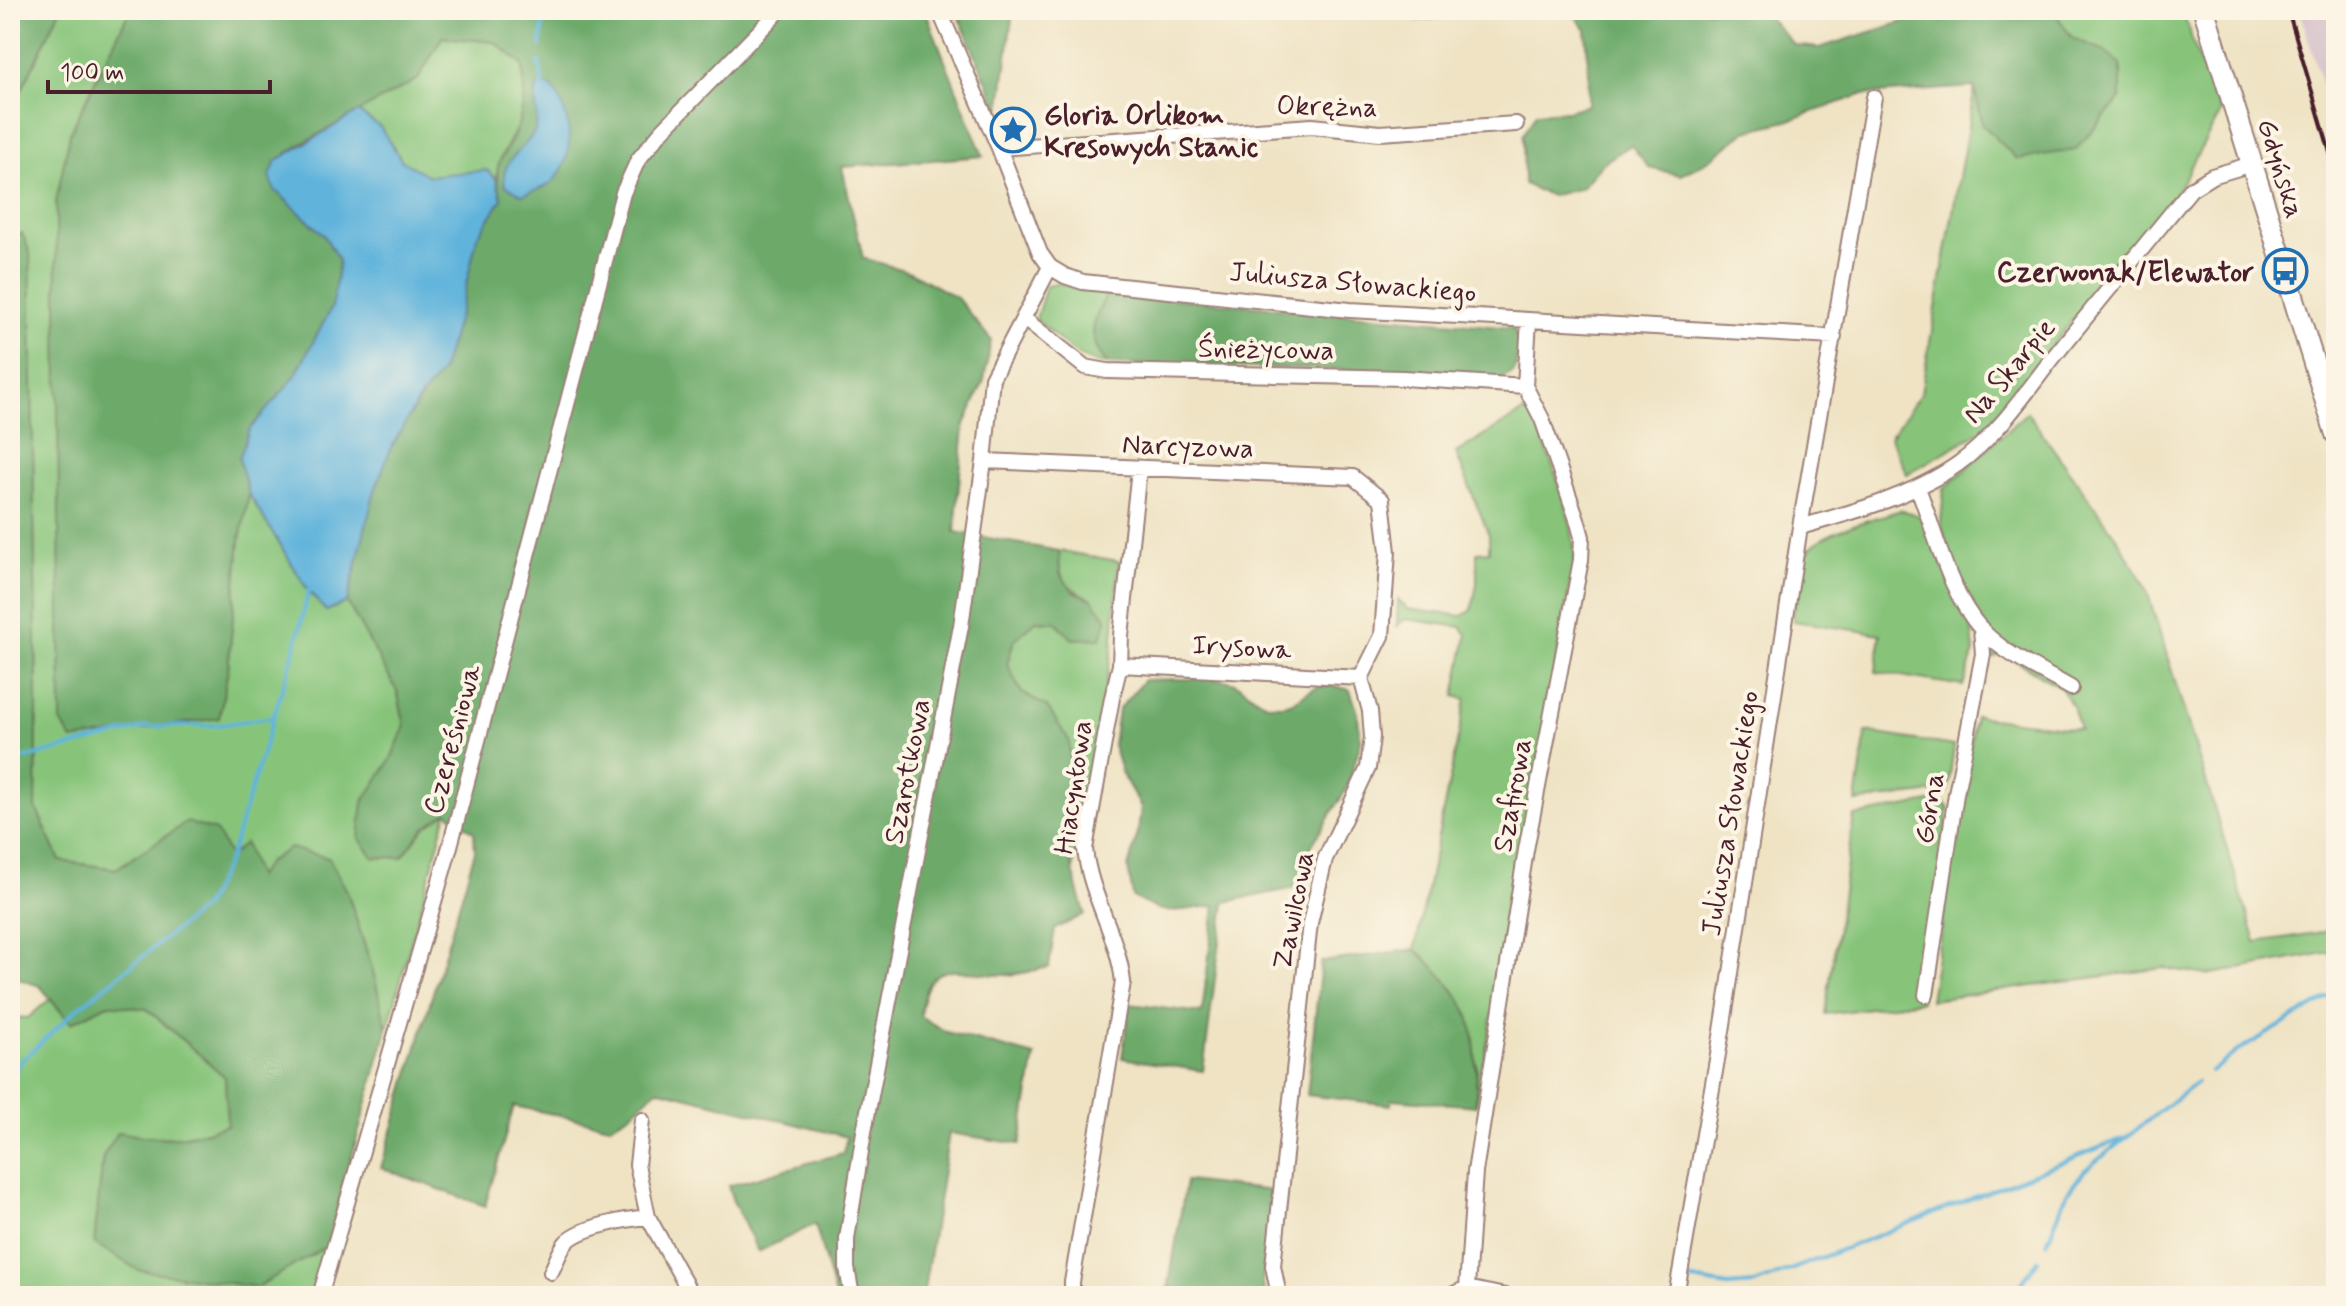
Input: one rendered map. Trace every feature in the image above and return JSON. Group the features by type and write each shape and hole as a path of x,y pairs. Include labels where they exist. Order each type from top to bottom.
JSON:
{"main road":[{"name":"Gdyńska","path":"2204,10 2336,434"}],"street":[{"name":"Czereśniowa","path":"320,1296 449,850 623,193 638,160 661,132 780,10"},
{"path":"939,10 999,148 1033,239 1050,267"},
{"name":"Juliusza Słowackiego","path":"1676,1296 1722,1031 1800,527 1874,97"},
{"name":"Okrężna","path":"999,148 1312,126 1380,133 1516,124"},
{"name":"Na Skarpie","path":"1800,527 1918,488 1960,462 1993,430 2191,189 2212,176 2252,164"},
{"name":"Juliusza Słowackiego","path":"1050,267 1083,282 1350,310 1834,337"},
{"name":"Szarotkowa","path":"852,1296 847,1268 847,1239 961,626 992,378 1050,267"},
{"name":"Śnieżycowa","path":"1023,318 1085,367 1107,371 1403,378 1525,386"},
{"path":"1525,386 1529,320"},
{"name":"Szafirowa","path":"1467,1288 1475,1172 1526,850 1581,560 1582,537 1577,519 1542,419 1525,386"},
{"name":"Narcyzowa","path":"984,461 1353,477 1382,500 1388,552 1382,636 1361,678"},
{"name":"Hiacyntowa","path":"1072,1296 1123,982 1120,957 1088,873 1085,849 1120,665 1139,469"},
{"path":"1918,488 1957,590 1981,628 1998,644 2071,688"},
{"name":"Górna","path":"1926,995 1956,794 1983,654 1981,628"},
{"name":"Irysowa","path":"1120,665 1361,678"},
{"name":"Zawilcowa","path":"1279,1296 1273,1266 1310,923 1325,859 1368,768 1372,737 1370,711 1361,678"},
{"path":"642,1120 637,1165 648,1217 692,1296"},
{"path":"551,1272 566,1242 581,1233 629,1218 648,1217"},
{"path":"1450,1296 1467,1288 1505,1296"}],"shaded area":[{"path":"2300,10 2336,10 2336,136 2333,124"}],"green space":[{"path":"10,10 60,10 10,114"},
{"path":"60,10 130,10 70,133 228,670 240,540 249,494 309,592 326,611 347,602 399,697 405,726 400,744 364,802 402,857 425,827 447,812 387,1030 356,921 329,858 257,878 245,844 230,857 187,822 116,869 60,861 36,808 30,254 22,234 10,238 10,114"},
{"path":"130,10 925,10 983,156 842,167 863,258 910,272 957,298 991,340 984,380 964,427 955,532 1059,551 1060,574 1073,591 1092,599 1107,619 1101,638 1073,639 1056,622 1036,621 1014,640 1007,664 1021,692 1047,707 1069,740 1070,761 1062,814 1085,914 1055,929 1049,967 1005,975 947,971 937,974 924,996 920,1016 946,1032 1035,1056 1020,1144 949,1133 923,1296 835,1296 815,1224 758,1252 733,1201 728,1186 843,1153 847,1137 657,1089 631,1114 610,1126 514,1106 485,1206 381,1168 475,851 474,832 447,812 425,827 402,857 374,858 359,838 363,802 390,761 405,726 397,691 347,602 374,493 390,449 418,402 441,372 460,311 477,237 502,199 498,167 520,120 524,81 523,65 495,42 442,37 418,79 276,161 274,189 324,235 339,260 332,307 294,378 249,430 239,459 249,494 240,540 228,670 219,718 72,740 61,722 56,201 70,133"},
{"path":"956,10 1013,10 1000,112"},
{"path":"1416,10 1539,10 1417,20"},
{"path":"1570,10 1767,10 1770,19 1794,45 1819,48 1942,10 2053,10 2072,38 2105,51 2121,64 2121,98 2075,150 2017,159 1983,125 1974,87 1861,95 1787,121 1746,131 1708,161 1681,175 1649,168 1631,145 1603,163 1581,188 1551,196 1524,184 1523,135 1536,113 1567,111 1588,105 1586,30"},
{"path":"2053,10 2182,10 2221,112 2176,193 1984,429 1907,474 1890,437 1921,393 1975,87 1983,125 2075,150 2121,98 2105,51 2072,38"},
{"path":"442,37 495,42 523,65 523,108 500,160 496,179 487,170 429,177 402,161 380,127 358,112 418,79"},
{"path":"22,233 30,253 36,808 60,861 116,869 187,822 216,831 230,857 245,843 257,877 268,862 290,848 329,858 347,891 373,971 387,1030 327,1246 257,1287 138,1270 94,1243 103,1157 118,1132 173,1138 227,1125 225,1077 147,1009 107,1004 71,1023 40,986 19,979 10,962 10,238"},
{"path":"1061,283 1078,290 1107,293 1095,321 1094,337 1108,364 1078,355 1036,319 1046,286"},
{"path":"1107,293 1513,328 1521,346 1514,372 1500,380 1404,371 1108,364 1094,337 1095,321"},
{"path":"1525,411 1534,418 1560,486 1570,522 1575,558 1476,1106 1477,1064 1425,957 1415,949 1466,699 1455,696 1467,635 1461,627 1405,619 1397,626 1398,599 1407,609 1462,616 1472,610 1477,584 1477,552 1489,551 1489,535 1456,453"},
{"path":"2027,412 2117,538 2145,585 2256,942 2336,930 2336,951 2207,975 2164,968 1930,1000 1975,716 2080,729 2073,707 2061,688 2003,653 1989,660 1977,611 1955,574 1941,523 1944,489"},
{"path":"1901,510 1920,516 1934,535 1971,621 1974,652 1963,686 1876,672 1881,634 1793,621 1799,574 1810,549 1827,536"},
{"path":"1059,551 1119,561 1112,650 1073,871 1062,814 1070,761 1047,707 1021,692 1007,664 1014,640 1036,621 1056,622 1073,639 1092,599 1066,582 1060,569"},
{"path":"1213,679 1238,684 1263,702 1275,705 1295,701 1314,688 1323,686 1350,690 1357,710 1361,741 1347,788 1312,845 1307,886 1225,902 1203,1071 1122,1058 1130,1004 1202,1013 1215,906 1165,910 1133,897 1128,868 1138,833 1141,807 1122,774 1113,745 1118,710 1144,680"},
{"path":"1866,732 1954,746 1948,790 1856,802"},
{"path":"1941,800 1949,808 1921,1001 1825,1014 1854,816"},
{"path":"1415,949 1444,978 1471,1022 1475,1045 1476,1106 1393,1099 1391,1105 1307,1095 1321,962"},
{"path":"50,999 71,1023 107,1004 147,1009 225,1076 228,1125 173,1137 118,1133 103,1157 95,1243 257,1287 327,1246 313,1296 10,1296 10,1017 28,1018"},
{"path":"1186,1181 1273,1191 1262,1282 1265,1291 1253,1296 1171,1296 1168,1290"}],"water":[{"path":"538,85 551,86 558,96 567,119 569,145 567,157 555,179 522,195 505,185 505,169 535,130"},
{"path":"358,112 380,127 402,161 429,176 487,170 496,179 502,199 477,237 460,311 441,372 417,402 390,450 374,493 347,602 326,611 309,592 249,494 239,459 249,430 294,378 332,307 339,261 324,235 274,189 270,176 276,161"}],"waterway":[{"path":"541,46 544,10"},
{"path":"539,62 544,91"},
{"path":"10,1082 20,1062 76,1010 204,907 230,857 294,651 309,590"},
{"path":"10,762 146,727 218,725 273,717"},
{"path":"2211,1072 2236,1052 2336,993"},
{"path":"2047,1243 2067,1193 2085,1170 2197,1082"},
{"path":"1687,1279 1728,1286 1755,1284 2129,1136"},
{"path":"2013,1296 2038,1260"}],"railway":[{"path":"2288,10 2336,173"}],"place":[{"name":"Gloria Orlikom Kresowych Stanic","path":"1013,130"},
{"name":"Czerwonak/Elewator","path":"2285,271"}]}
